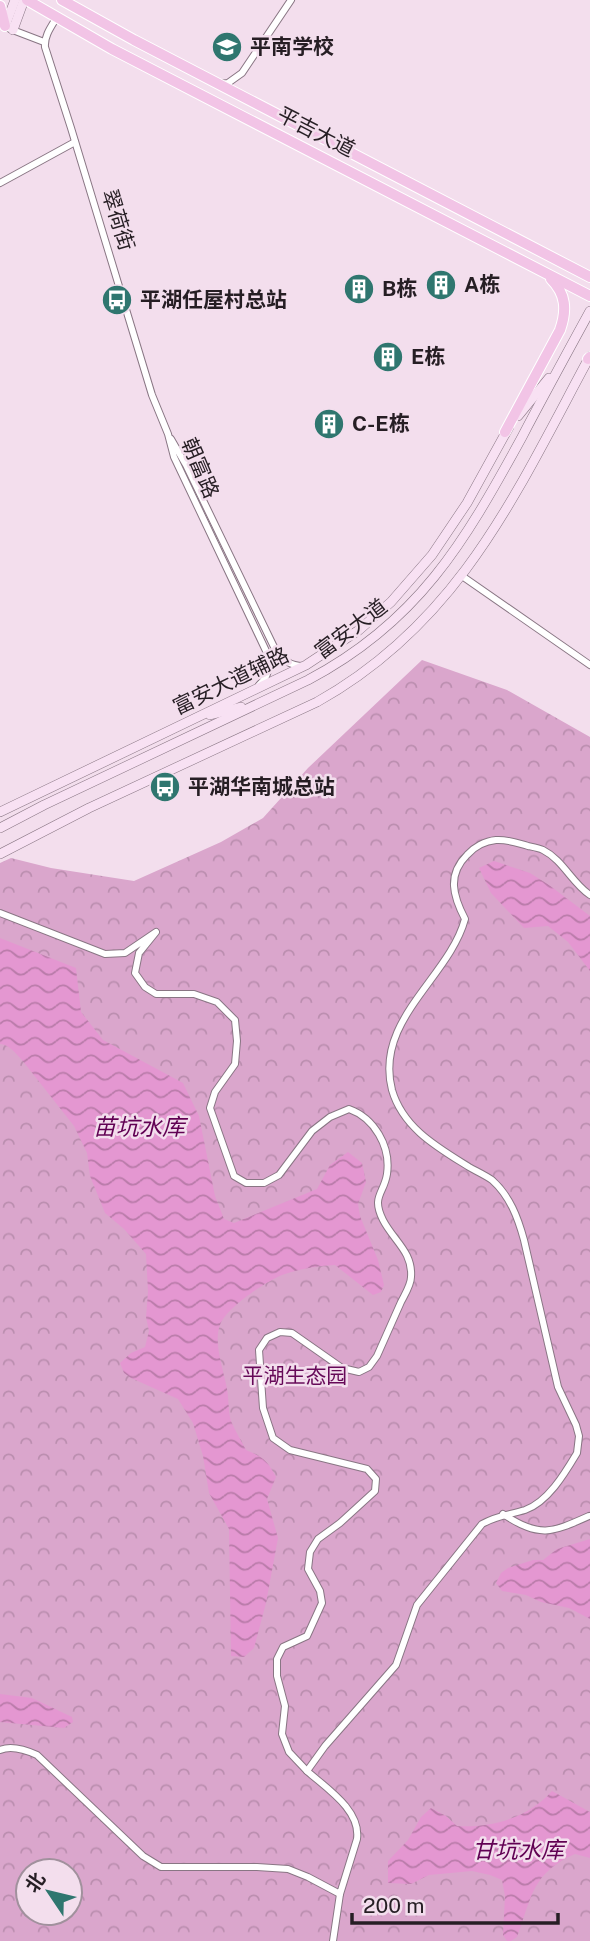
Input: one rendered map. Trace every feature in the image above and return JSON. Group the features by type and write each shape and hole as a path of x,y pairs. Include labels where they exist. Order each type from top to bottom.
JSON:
{"main road":[{"path":"9,28 15,0"},
{"path":"9,28 25,0"},
{"name":"平吉大道","path":"25,0 81,32 590,296"},
{"name":"平吉大道","path":"66,2 590,277"},
{"path":"0,6 9,28"},
{"path":"81,32 90,16"},
{"path":"570,267 590,266"},
{"path":"505,432 564,319 565,305 560,290 541,270"},
{"name":"富安大道","path":"0,828 327,670 361,648 395,619 427,587 457,548 485,504 590,311"},
{"name":"富安大道","path":"0,854 61,821 317,702 376,663 404,640 438,606 493,531 589,357"},
{"name":"富安大道辅路","path":"0,812 306,665 359,630 391,602 420,570 456,521 505,432 562,363"},
{"path":"188,721 266,700"}],"street":[{"path":"219,84 228,83 242,73 292,0"},
{"path":"9,28 44,42 57,17"},
{"name":"翠荷街","path":"44,42 152,395 168,435"},
{"path":"242,73 240,89 244,97"},
{"path":"0,183 75,142"},
{"name":"朝富路","path":"168,435 186,465 275,649 289,664 306,665"},
{"name":"朝富路","path":"168,435 178,468 267,653 267,675 256,689"},
{"path":"462,576 590,665"},
{"path":"307,1771 325,1746 396,1665 417,1605 482,1524 496,1516 527,1509 554,1489 577,1453 579,1436 558,1387 519,1221 509,1199 492,1180 429,1142 411,1124 400,1109 389,1075 397,1031 460,934 465,919 457,904 454,883 459,863 474,848 494,840 510,841 544,850 590,895"},
{"path":"0,913 105,954 125,953 156,932 139,953 135,973 145,987 156,994 194,994 217,1002 235,1020 235,1064 215,1093 210,1108 234,1176 246,1183 264,1182 279,1175 312,1131 330,1117 349,1109 361,1114 373,1125 385,1149 387,1174 377,1199 383,1220 405,1249 410,1263 411,1279 377,1356 369,1367 359,1371 342,1368 292,1333 280,1332 267,1338 259,1350 263,1408 273,1438 290,1450 367,1469 376,1479 375,1491 318,1539 310,1552 308,1569 320,1591 321,1603 307,1636 284,1647 276,1659 277,1676 285,1706 282,1734 289,1752 351,1812 358,1831 340,1894 333,1941"},
{"path":"503,1514 519,1524 548,1532 589,1516"},
{"path":"0,1750 25,1749 37,1755 143,1856 161,1867 288,1869 340,1894"}],"green space":[{"name":"平湖生态园","path":"422,660 507,690 590,737 590,1941 0,1941 0,863 11,858 51,868 134,881 221,842 263,818 308,768"}],"water":[{"path":"494,861 530,873 590,916 590,971 568,942 548,926 524,928 491,893 479,868"},
{"name":"苗坑水库","path":"0,938 76,968 81,1012 103,1040 183,1083 199,1116 215,1196 224,1219 234,1223 317,1189 330,1165 348,1152 362,1163 366,1182 358,1204 360,1216 378,1260 384,1285 381,1292 373,1295 335,1265 295,1271 275,1278 247,1296 224,1318 218,1332 218,1348 231,1421 246,1450 264,1460 276,1477 267,1499 278,1538 266,1603 254,1648 244,1657 231,1656 229,1529 209,1493 203,1456 193,1423 178,1399 131,1378 124,1373 120,1363 131,1353 145,1347 149,1331 146,1317 146,1254 124,1229 105,1213 90,1176 87,1153 74,1126 22,1060 9,1047 0,1044"},
{"path":"590,1539 590,1619 569,1608 502,1591 496,1583 501,1573 508,1568 533,1560 543,1560 557,1549"},
{"path":"0,1694 32,1698 72,1717 73,1722 64,1728 0,1722"},
{"name":"甘坑水库","path":"552,1791 590,1812 590,1858 575,1854 550,1869 536,1887 517,1937 511,1941 507,1941 503,1935 505,1896 502,1880 472,1871 429,1875 411,1884 388,1883 388,1861 408,1840 421,1817 431,1808 457,1826 483,1825 521,1814"}],"place":[{"name":"平南学校","path":"227,47"},
{"name":"A栋","path":"441,285"},
{"name":"B栋","path":"359,289"},
{"name":"平湖任屋村总站","path":"117,300"},
{"name":"E栋","path":"388,357"},
{"name":"C-E栋","path":"329,424"},
{"name":"平湖华南城总站","path":"165,787"}]}
